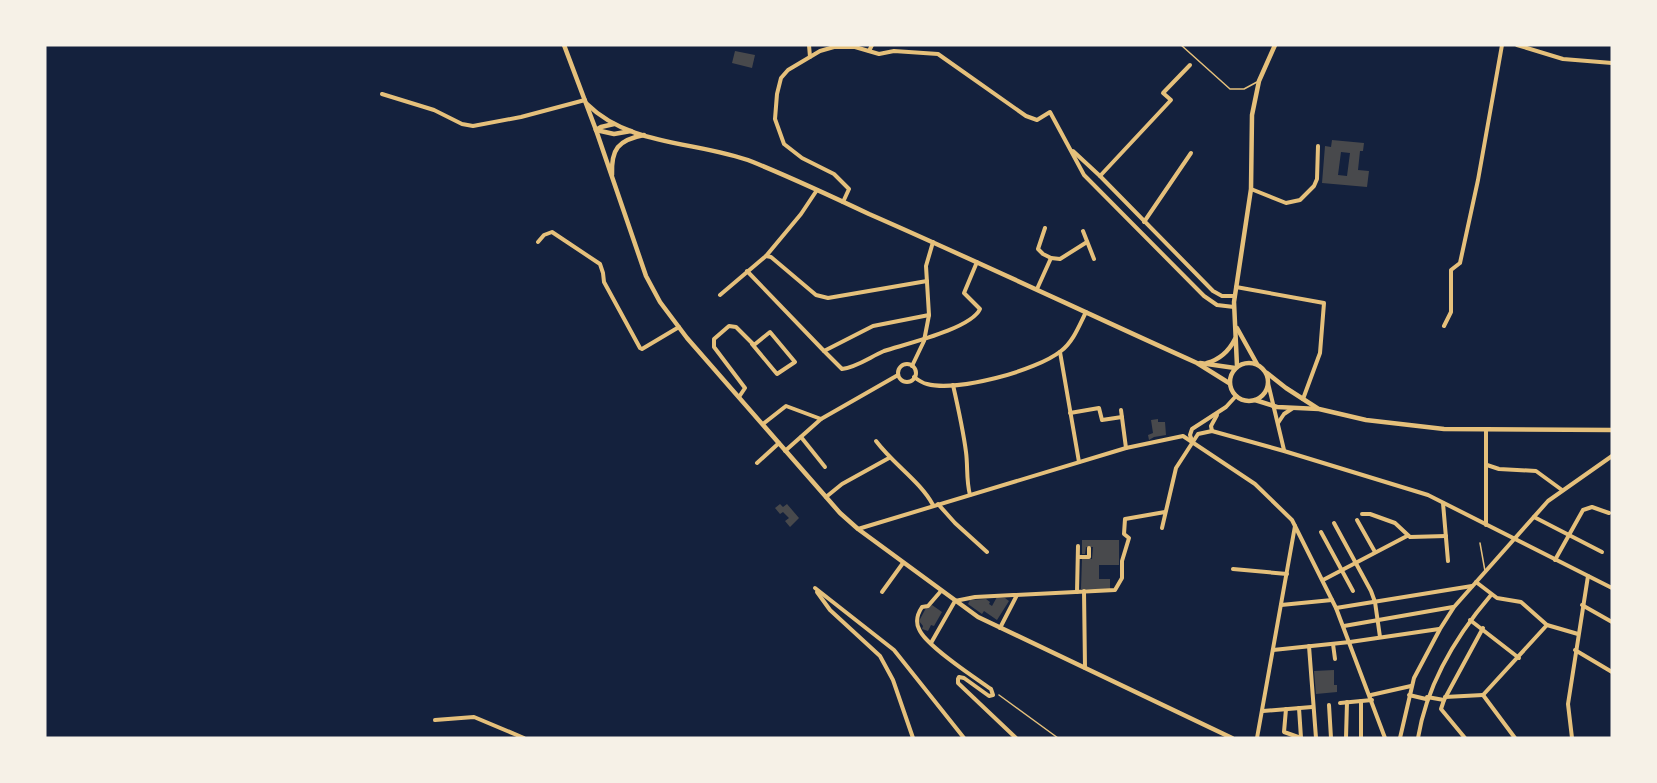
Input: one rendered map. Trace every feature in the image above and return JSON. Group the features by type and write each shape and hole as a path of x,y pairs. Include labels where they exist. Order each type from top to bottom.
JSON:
{"main road":[{"path":"564,45 646,276 660,302 826,497 858,529 978,617 1232,738"},
{"path":"1229,383 1236,367 1234,296 1251,189 1252,116 1259,81 1275,45"},
{"path":"586,102 596,114 634,131 750,161 978,262 1197,363 1229,383 1236,396 1245,401 1255,400 1273,406 1319,409 1366,420 1417,427 1486,430 1612,430"},
{"path":"596,130 601,126 617,124"},
{"path":"596,130 614,134 634,131"},
{"path":"612,175 614,151 630,138 644,135"},
{"path":"1236,325 1257,364 1319,409"},
{"path":"1207,363 1220,358 1229,350 1236,336"},
{"path":"1197,363 1236,367 1247,363 1257,364"},
{"path":"1255,400 1264,393 1268,382 1265,372"}],"street":[{"path":"809,45 810,57"},
{"path":"869,51 872,45"},
{"path":"1444,326 1451,312 1451,270 1460,263 1478,180 1502,45"},
{"path":"1517,45 1563,59 1612,63"},
{"path":"843,202 849,189 834,174 802,158 784,144 775,119 781,78 788,70 820,51 834,47 856,47 879,54 894,51 938,54 1026,116 1037,120 1050,112 1084,175 1209,300 1234,308"},
{"path":"1100,176 1171,100 1163,93 1190,65"},
{"path":"382,94 434,110 462,124 473,126 586,102"},
{"path":"1251,189 1286,203 1300,200 1314,186 1317,179 1318,146"},
{"path":"1069,147 1213,291 1222,296 1234,296"},
{"path":"1144,222 1191,153"},
{"path":"1083,171 1088,166"},
{"path":"720,295 766,256 801,214 817,190"},
{"path":"1045,228 1038,249 1051,258 1060,259 1087,242"},
{"path":"1083,231 1094,259"},
{"path":"538,242 544,235 552,232 600,264 603,282 640,348 652,344 679,327"},
{"path":"912,366 924,341 929,315 926,266 933,242"},
{"path":"1159,250 1166,243"},
{"path":"766,256 771,257 816,295 828,298 927,281"},
{"path":"1037,289 1051,258"},
{"path":"747,271 842,369 894,348 924,341 979,312 978,305 964,293 978,262"},
{"path":"1236,287 1324,303 1320,353 1303,399"},
{"path":"914,377 926,384 953,385 1013,375 1030,369 1060,352 1073,338 1086,312"},
{"path":"824,351 873,326 929,315"},
{"path":"739,397 745,388 715,350 714,339 729,326 736,327 777,374 795,362 770,332 757,344 752,344"},
{"path":"1060,352 1079,462"},
{"path":"902,365 912,366 915,371 914,377 910,381 904,381 898,375 898,369 902,365"},
{"path":"785,451 821,419 898,375"},
{"path":"1268,382 1284,451"},
{"path":"953,385 965,449 967,469 965,479 970,495"},
{"path":"1193,443 1190,435 1192,429 1221,410 1236,396"},
{"path":"763,424 786,406 821,419"},
{"path":"1070,413 1099,408 1102,420 1122,417"},
{"path":"1277,423 1293,408"},
{"path":"1121,410 1126,448"},
{"path":"1212,431 1213,421 1221,410"},
{"path":"1486,430 1486,525"},
{"path":"1162,528 1176,468 1196,437 1204,432 1212,431 1428,495 1612,588"},
{"path":"858,529 1126,448 1183,436 1255,484 1288,514 1344,626 1385,738"},
{"path":"801,437 825,467"},
{"path":"876,441 889,458 987,552"},
{"path":"757,463 779,443"},
{"path":"1400,738 1411,686 1454,607 1548,501 1612,456"},
{"path":"826,497 842,484 889,458"},
{"path":"1487,465 1499,469 1536,471 1562,490"},
{"path":"1443,503 1448,561"},
{"path":"1555,560 1580,515 1588,507 1610,513"},
{"path":"931,643 955,601 975,597 1115,590 1122,579 1122,561 1129,538 1124,534 1125,519 1166,512"},
{"path":"1362,514 1370,514 1395,523 1407,536 1413,538 1446,536"},
{"path":"1534,517 1602,552"},
{"path":"1357,520 1375,552"},
{"path":"1334,523 1375,603 1380,637"},
{"path":"1259,737 1295,525"},
{"path":"1321,532 1353,591"},
{"path":"1323,580 1407,536"},
{"path":"1077,546 1077,592"},
{"path":"1078,557 1089,557 1089,548"},
{"path":"882,592 903,563"},
{"path":"1233,569 1287,574"},
{"path":"1572,738 1568,704 1588,576"},
{"path":"1476,582 1503,600 1521,602 1547,625 1578,634"},
{"path":"1336,608 1472,586"},
{"path":"913,738 893,680 880,656 830,610 814,588 894,650 964,738"},
{"path":"941,591 928,606 922,607 918,614 919,630 931,643 991,689 993,695 989,696 964,678 959,677 958,679 958,683 966,693 1016,738"},
{"path":"1084,591 1085,668"},
{"path":"1418,738 1427,698 1470,620 1491,594"},
{"path":"1000,629 1017,595"},
{"path":"1281,605 1332,600"},
{"path":"1582,604 1612,622"},
{"path":"1344,626 1454,607"},
{"path":"1470,620 1519,658"},
{"path":"1409,695 1445,698 1483,695 1547,625"},
{"path":"1465,738 1441,709 1483,628"},
{"path":"1273,650 1440,629"},
{"path":"1333,644 1335,659"},
{"path":"1309,646 1316,738"},
{"path":"1575,650 1612,672"},
{"path":"1340,703 1361,701 1411,686"},
{"path":"1483,695 1515,738"},
{"path":"1361,701 1361,738"},
{"path":"1346,738 1347,702"},
{"path":"1329,705 1331,738"},
{"path":"1263,711 1312,706"},
{"path":"1286,709 1284,732 1301,738 1299,708"},
{"path":"435,720 474,717 524,738"}],"lane":[{"path":"1181,45 1230,89 1244,89 1259,81"},
{"path":"1480,543 1485,572"}],"path":[{"path":"991,689 1058,738"}],"building":[{"path":"735,51 755,55 752,68 732,63"},
{"path":"1332,140 1364,143 1363,151 1360,151 1358,170 1369,171 1367,187 1322,183 1325,146 1331,147","holes":["1341,152 1350,153 1347,176 1338,175"]},
{"path":"1158,419 1158,422 1165,422 1166,435 1149,440 1148,435 1153,433 1151,420"},
{"path":"780,504 783,507 787,504 799,518 790,527 785,521 789,518 783,512 780,514 775,508"},
{"path":"1082,540 1119,540 1119,565 1099,565 1099,579 1110,579 1110,589 1081,589 1082,559 1092,559 1093,547 1086,547 1085,554 1082,554"},
{"path":"997,597 1009,601 997,620 984,611 982,614 968,604 970,600 986,599 992,606"},
{"path":"932,605 942,612 934,626 931,625 928,631 922,629 923,626 919,621 926,608"},
{"path":"1334,670 1334,685 1337,685 1337,692 1316,694 1314,671"}]}
